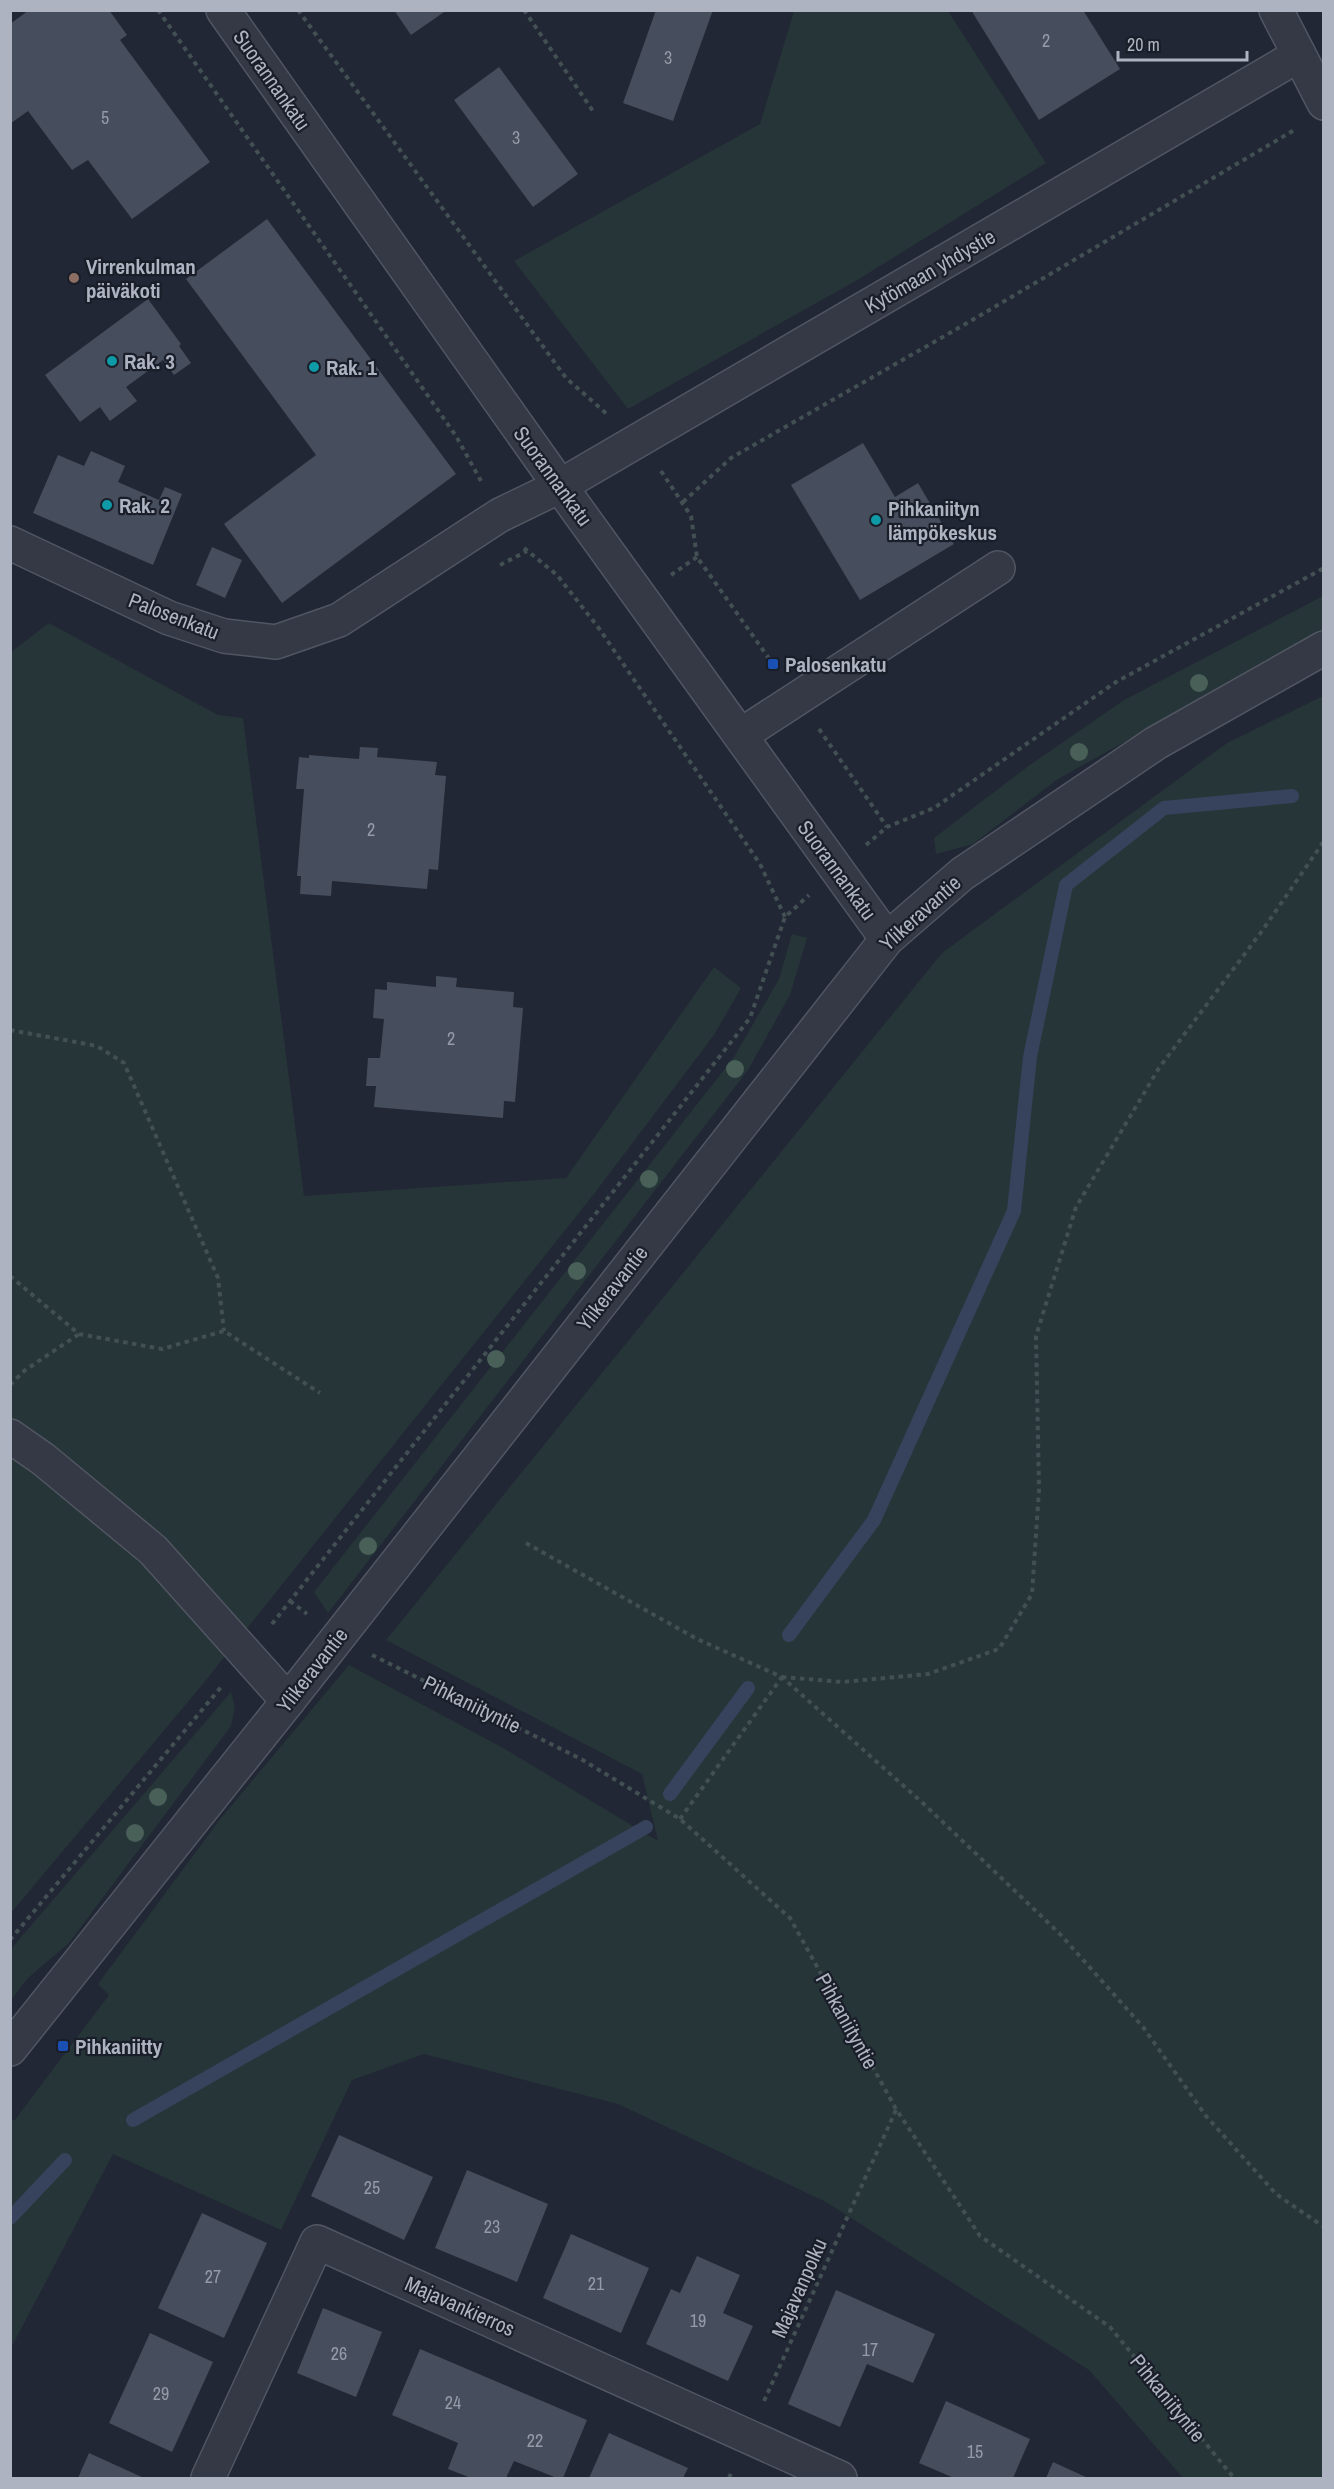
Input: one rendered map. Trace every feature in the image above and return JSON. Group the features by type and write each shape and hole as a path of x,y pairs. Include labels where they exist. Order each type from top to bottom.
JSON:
{"street":[{"name":"Suorannankatu","path":"223,10 560,486 887,939"},
{"path":"1276,10 1299,55 1313,114"},
{"name":"Kytömaan yhdystie","path":"560,486 1299,55"},
{"name":"Palosenkatu","path":"10,543 169,618 224,636 276,642 339,620 500,515 560,486"},
{"path":"741,735 998,568"},
{"name":"Ylikeravantie","path":"10,2049 288,1701 887,939 962,874 1146,749 1323,648"},
{"path":"10,1436 44,1459 153,1550 288,1701"},
{"name":"Majavankierros","path":"208,2478 317,2242 840,2478"}],"path":[{"path":"158,10 456,436 500,515 527,551 557,575 598,627 760,864 785,917"},
{"path":"524,10 595,114"},
{"path":"683,502 731,458 969,322 1313,114"},
{"path":"10,1940 247,1656 750,1018 785,917 836,869 887,826 934,808 1116,682 1323,568"},
{"path":"782,1677 842,1682 928,1674 999,1649 1032,1594 1039,1490 1036,1336 1076,1207 1159,1068 1262,931 1323,841"},
{"path":"10,1030 97,1046 124,1063 218,1278 224,1332"},
{"path":"10,1276 79,1334 162,1349 224,1332 320,1393"},
{"path":"10,1385 24,1371 79,1334"},
{"path":"526,1544 697,1640 782,1677 926,1806 1060,1934 1143,2027 1206,2116 1276,2194 1323,2227"},
{"name":"Pihkaniityntie","path":"378,1658 581,1759 680,1819 790,1918 896,2109 980,2236 1110,2327 1234,2478"},
{"path":"680,1819 782,1677"},
{"name":"Majavanpolku","path":"729,2478 896,2109"}],"shaded area":[{"path":"794,11 948,11 1046,163 859,279 628,409 514,261 760,124"},
{"path":"1323,596 1323,631 1058,779 973,844 936,854 934,838 1027,767 1124,700"},
{"path":"49,623 218,715 243,718 304,1196 566,1178 714,967 741,988 714,1035 594,1194 202,1685 11,1913 10,653"},
{"path":"1323,696 1323,2478 1183,2478 1089,2370 826,2202 618,2104 424,2054 352,2080 281,2230 113,2154 11,2348 11,2119 14,2121 109,1995 98,1984 221,1818 349,1665 505,1749 658,1841 642,1774 386,1640 942,953 1227,743"},
{"path":"792,934 807,938 790,995 748,1070 328,1613 314,1592 734,1057 779,979"},
{"path":"231,1692 235,1707 231,1726 69,1943 28,1978 11,2000 11,1949"}],"building":[{"path":"29,10 109,10 127,35 120,40 210,162 132,219 88,160 72,170 28,111 10,124 10,24"},
{"path":"394,10 447,10 411,35"},
{"path":"656,10 713,10 673,121 623,103"},
{"path":"971,10 1083,10 1120,69 1039,120"},
{"path":"499,67 578,174 533,207 454,100"},
{"name":"Rak. 1","path":"267,219 456,474 282,603 224,524 316,455 186,279"},
{"name":"Rak. 3","path":"148,299 181,344 179,346 191,363 174,375 163,360 126,387 137,401 110,421 100,407 80,422 45,375"},
{"name":"Pihkaniityn lämpökeskus","path":"863,443 895,497 918,483 954,544 860,600 791,485"},
{"name":"Rak. 2","path":"91,451 125,466 118,482 159,500 165,487 182,494 153,565 33,513 58,455 84,466"},
{"path":"212,547 242,560 225,598 196,585"},
{"path":"360,747 378,748 377,757 437,762 435,775 446,776 438,870 429,869 427,889 332,881 331,896 300,894 301,876 297,876 304,789 296,789 299,757 309,758 309,755 359,759"},
{"path":"436,976 457,978 456,987 514,992 513,1007 523,1008 515,1102 504,1101 503,1118 374,1107 376,1086 366,1086 368,1058 380,1058 384,1019 373,1018 375,989 387,990 387,982 436,987"},
{"path":"339,2135 433,2177 404,2240 311,2196"},
{"path":"467,2170 548,2204 517,2282 435,2248"},
{"path":"202,2213 267,2243 224,2338 158,2308"},
{"path":"571,2234 649,2268 621,2333 543,2298"},
{"path":"697,2256 740,2275 723,2313 753,2326 728,2381 646,2344 671,2289 680,2293"},
{"path":"836,2290 935,2334 913,2383 867,2364 840,2427 788,2404"},
{"path":"323,2308 382,2332 356,2397 297,2373"},
{"path":"150,2333 213,2362 172,2452 109,2423"},
{"path":"420,2349 587,2420 563,2478 557,2478 514,2461 506,2478 471,2478 448,2469 458,2443 392,2415"},
{"path":"946,2401 1030,2439 1013,2478 954,2478 919,2463"},
{"path":"609,2433 688,2468 683,2478 589,2478"},
{"path":"89,2453 144,2478 78,2478"},
{"path":"1053,2462 1088,2478 1046,2478"}],"waterway":[{"path":"789,1635 874,1520 1014,1211 1030,1057 1066,885 1164,808 1292,796"},
{"path":"670,1794 748,1688"},
{"path":"133,2120 646,1827"},
{"path":"10,2218 65,2160"}],"place":[{"name":"Virrenkulman päiväkoti","path":"74,278"},
{"name":"Rak. 3","path":"112,361"},
{"name":"Rak. 1","path":"314,367"},
{"name":"Rak. 2","path":"107,505"},
{"name":"Pihkaniityn lämpökeskus","path":"876,520"},
{"name":"Palosenkatu","path":"773,664"},
{"name":"Pihkaniitty","path":"63,2046"}]}
